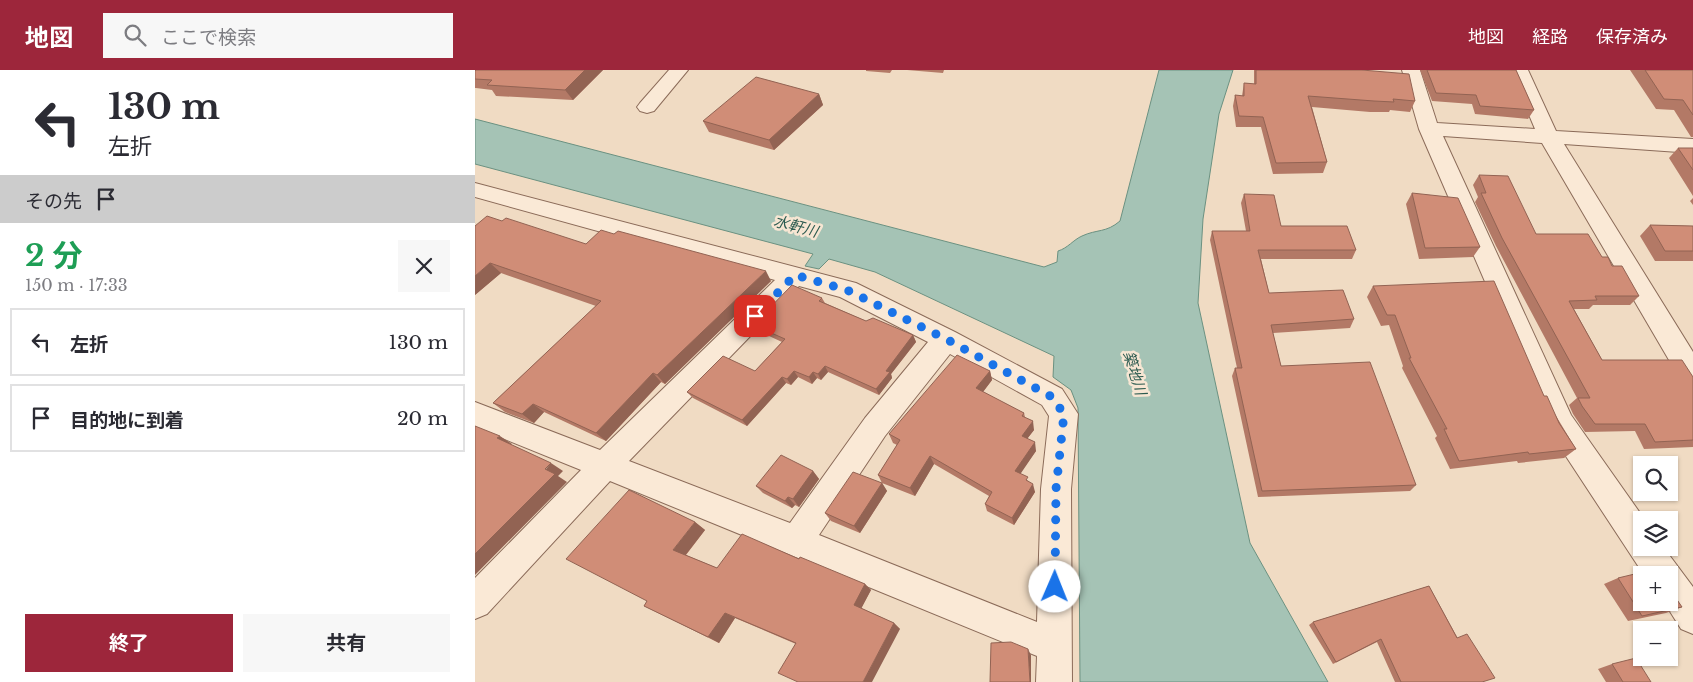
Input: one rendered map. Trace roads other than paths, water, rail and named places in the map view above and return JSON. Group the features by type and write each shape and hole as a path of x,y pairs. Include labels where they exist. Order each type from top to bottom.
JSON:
{"street":[{"path":"647,107 679,70"},
{"path":"1411,70 1429,129 1560,423 1633,529"},
{"path":"1519,70 1548,135 1693,376"},
{"path":"1429,129 1548,135 1693,146"},
{"path":"475,190 847,290 946,339 1052,397 1064,414 1056,489 1054,682"},
{"path":"475,602 605,465 795,275"},
{"path":"796,541 875,427 946,339"},
{"path":"475,414 796,541 1053,646"},
{"path":"1678,594 1693,617"}],"water":[{"path":"1159,70 1233,70 1219,114 1203,219 1198,303 1250,543 1328,682 1080,682 1078,408 1071,390 1053,377 1054,356 875,272 829,259 819,269 805,266 813,254 475,164 475,119 1044,267 1057,262 1058,251 1079,238 1106,229 1120,221"}],"water label":[{"name":"水軒川","path":"796,226"},
{"name":"築地川","path":"1135,373"}]}
